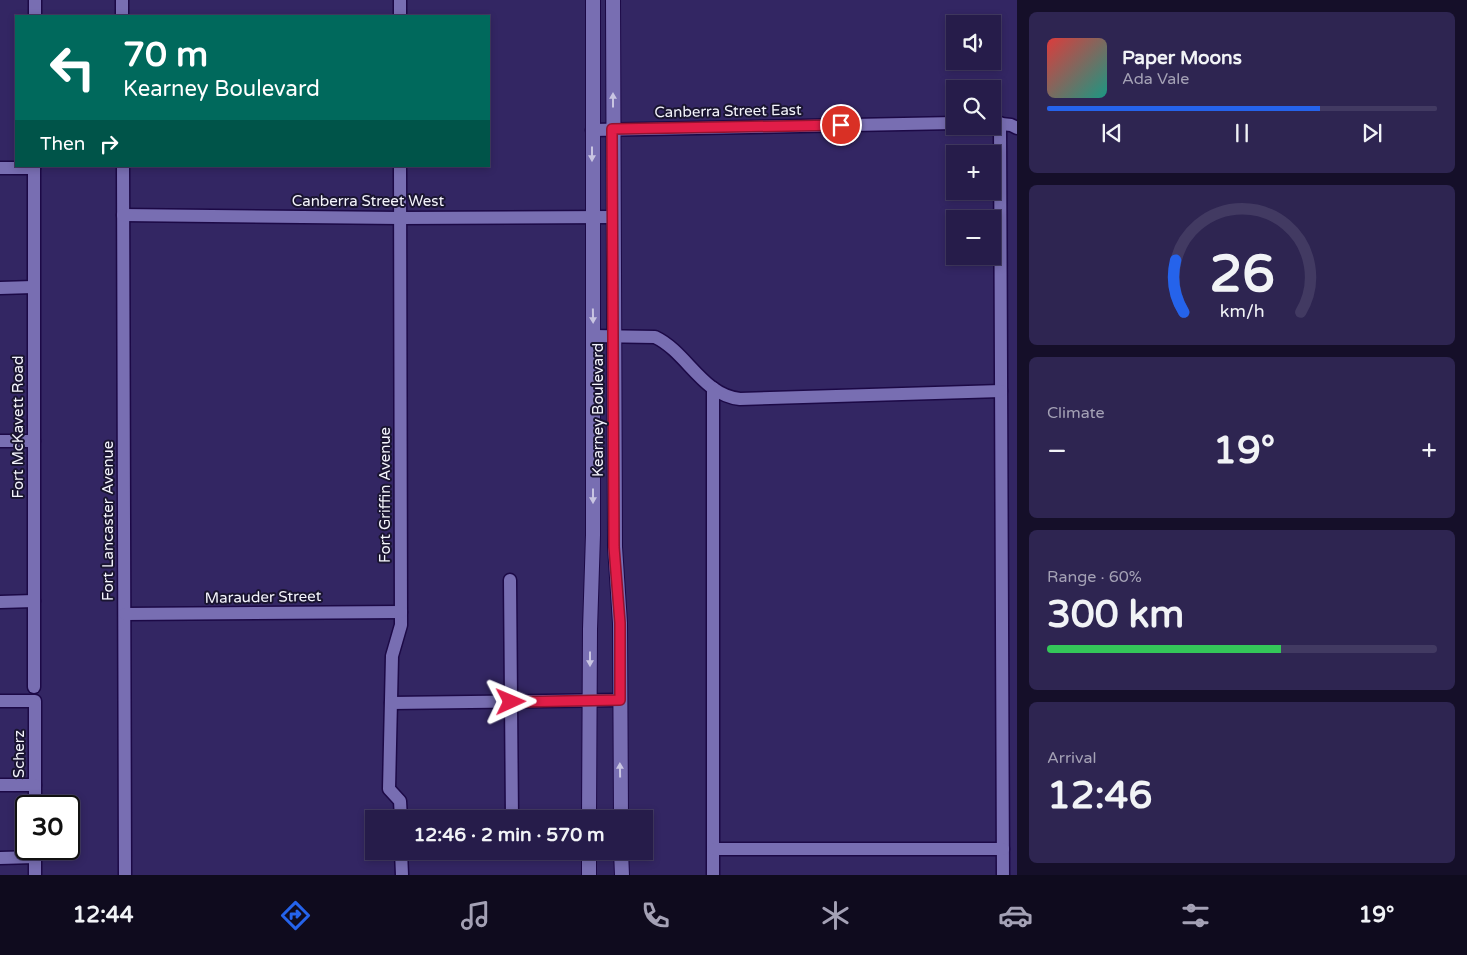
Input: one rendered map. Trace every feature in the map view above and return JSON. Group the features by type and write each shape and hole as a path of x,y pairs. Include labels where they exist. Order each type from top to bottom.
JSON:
{"street":[{"path":"35,0 35,15"},
{"path":"122,0 122,15"},
{"path":"400,0 400,15"},
{"name":"Kearney Boulevard","path":"589,810 590,629 593,535 593,0"},
{"name":"Kearney Boulevard","path":"613,0 614,547 620,623 621,810"},
{"name":"Canberra Street East","path":"592,130 946,124"},
{"path":"1001,124 1017,128"},
{"path":"996,135 1002,391 1003,875"},
{"path":"0,168 34,167"},
{"name":"Fort McKavett Road","path":"34,167 34,687"},
{"name":"Fort Lancaster Avenue","path":"123,167 125,875"},
{"name":"Fort Griffin Avenue","path":"400,167 401,625 392,656 389,789 400,802 400,810"},
{"name":"Canberra Street West","path":"123,215 400,218 613,217"},
{"path":"0,288 33,287"},
{"path":"593,336 646,336 663,340 713,388 729,398 1002,391"},
{"path":"713,388 714,875"},
{"path":"0,441 34,441"},
{"path":"510,580 512,810"},
{"path":"0,602 34,601"},
{"name":"Marauder Street","path":"124,614 401,612"},
{"path":"390,703 620,700"},
{"name":"Scherz","path":"0,702 35,701 35,795"},
{"path":"0,785 35,785"},
{"path":"714,849 1003,849"},
{"path":"0,858 15,856"},
{"path":"35,860 35,875"},
{"path":"402,860 402,875"},
{"path":"589,860 589,875"},
{"path":"621,860 622,875"}],"route":[{"path":"511,702 620,700 620,623 614,547 612,129 841,125"}]}
